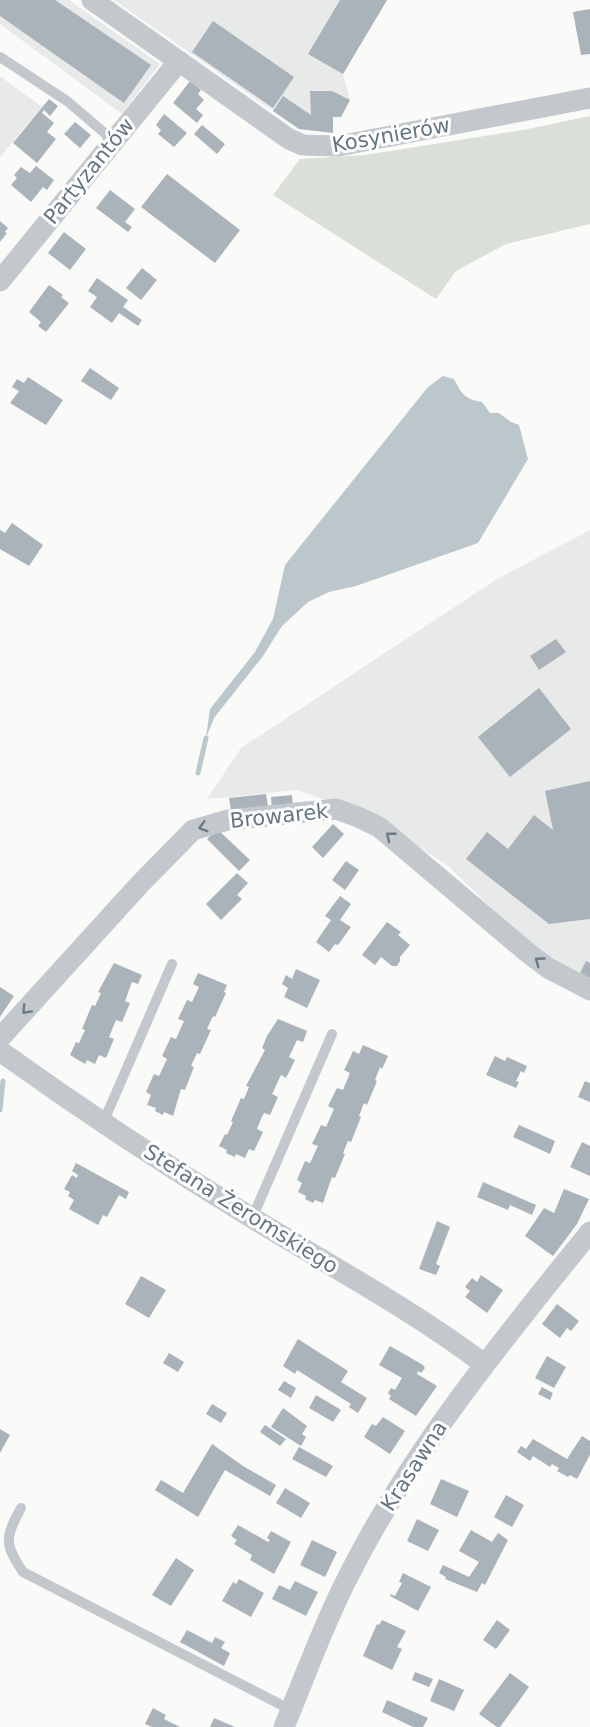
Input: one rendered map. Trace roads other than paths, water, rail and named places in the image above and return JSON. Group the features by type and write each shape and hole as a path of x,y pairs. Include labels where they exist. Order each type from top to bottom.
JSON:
{"street":[{"name":"Kosynierów","path":"92,0 289,139 303,145 338,146 590,98"},
{"name":"Partyzantów","path":"0,281 179,61"},
{"name":"Browarek","path":"0,1038 140,884 193,830 228,820 318,810 336,809 379,827 527,952 548,968 590,990"},
{"name":"Stefana Żeromskiego","path":"0,1051 103,1123 250,1217 415,1317 484,1364"},
{"name":"Krasawna","path":"288,1718 353,1566 386,1508 445,1417 484,1364 590,1232"}],"lane":[{"path":"0,57 67,101 114,141"},
{"path":"103,1123 172,964"},
{"path":"250,1217 257,1207 332,1034"},
{"path":"21,1508 9,1529 11,1554 23,1572 288,1718"}],"waterway":[{"path":"198,773 206,738"},
{"path":"0,1110 3,1081"}]}
